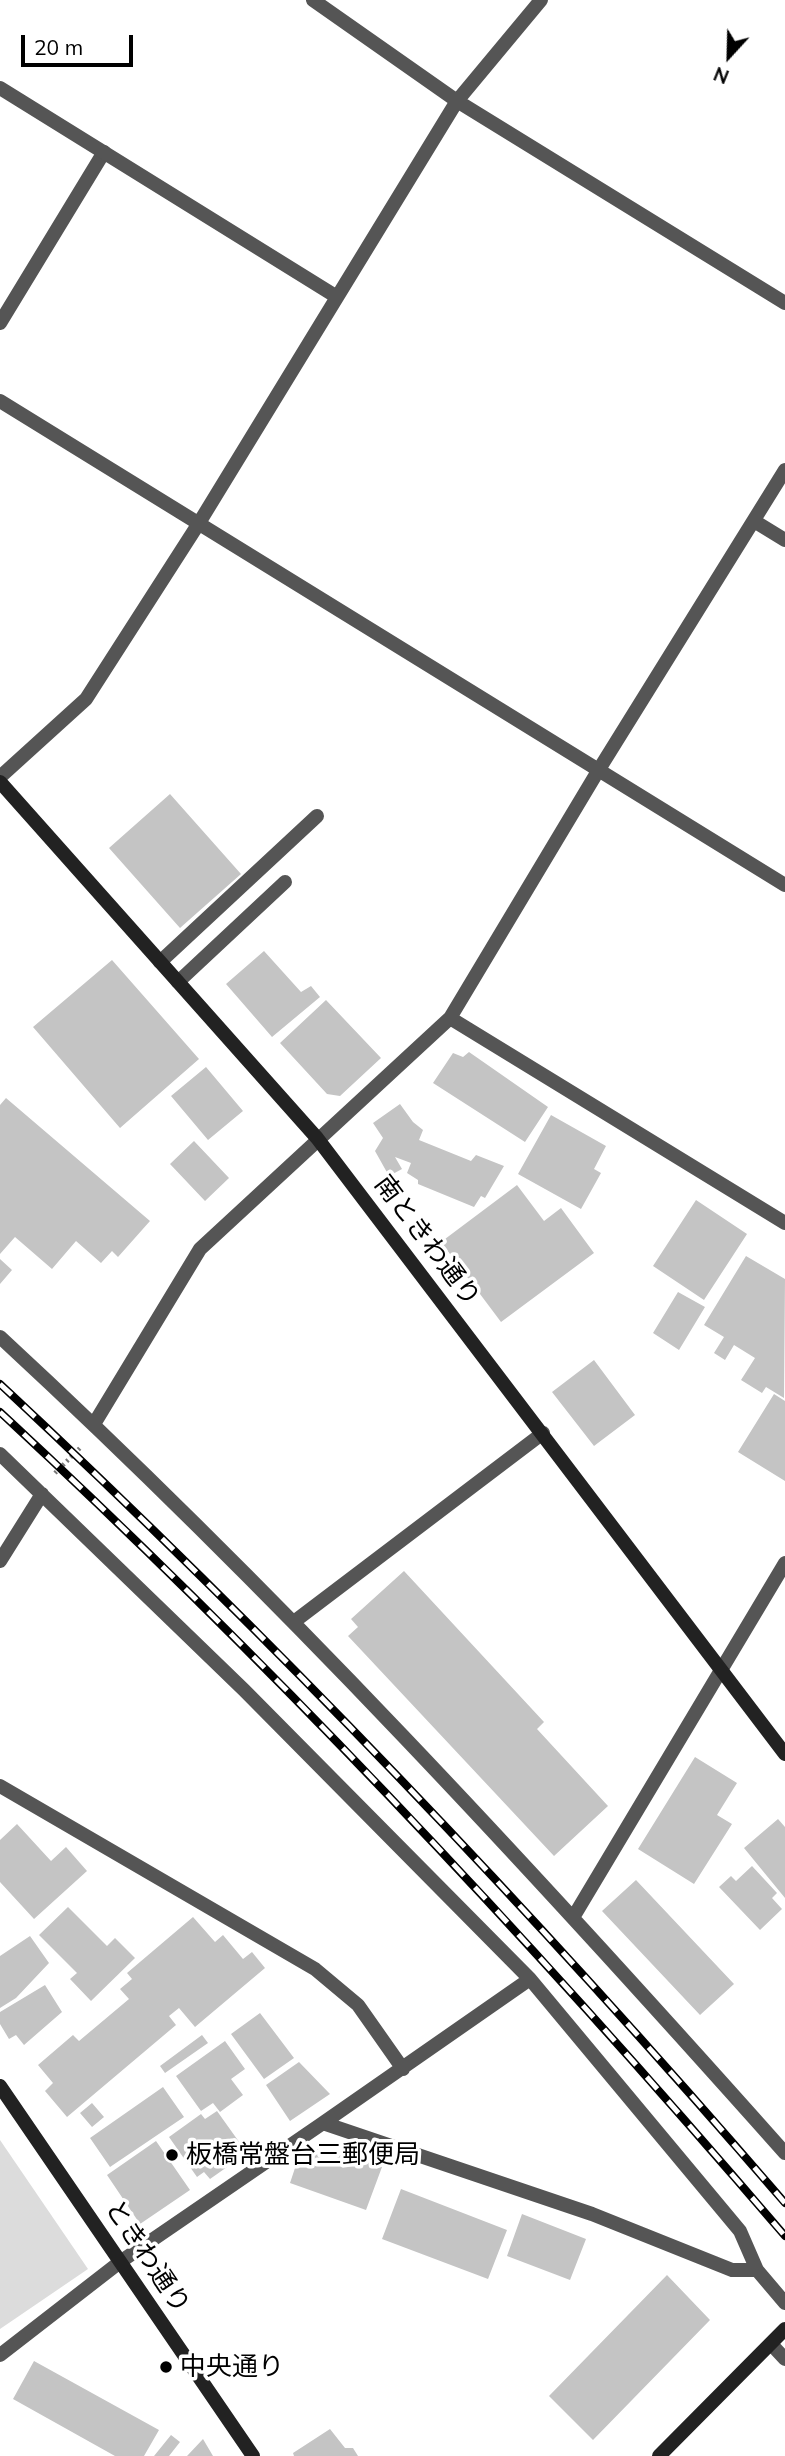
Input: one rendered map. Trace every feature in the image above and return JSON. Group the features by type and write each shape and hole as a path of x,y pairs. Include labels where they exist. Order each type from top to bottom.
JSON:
{"street":[{"path":"313,0 457,101 785,303"},
{"path":"0,780 86,699 199,523 457,101 541,0"},
{"path":"0,88 337,297"},
{"path":"0,323 104,152"},
{"path":"0,401 785,885"},
{"path":"96,1426 200,1249 317,1138 450,1018 598,771 785,470"},
{"path":"754,521 785,540"},
{"name":"南ときわ通り","path":"0,780 317,1138 785,1754"},
{"path":"160,962 317,816"},
{"path":"178,982 285,882"},
{"path":"450,1018 785,1223"},
{"path":"0,1337 96,1426 295,1621 574,1916 785,2153"},
{"path":"295,1621 543,1433"},
{"path":"0,1454 244,1690 530,1979 740,2231 757,2270 785,2303"},
{"path":"0,1561 41,1493"},
{"path":"574,1916 785,1563"},
{"path":"0,1786 315,1969 358,2006 403,2069"},
{"path":"0,2355 120,2262 530,1979"},
{"name":"ときわ通り","path":"0,2086 253,2456"},
{"path":"323,2123 592,2214 732,2270 757,2270"},
{"path":"659,2456 785,2329"},
{"path":"771,2344 785,2359"}],"path":[{"path":"41,1493 96,1426"}],"shaded area":[{"path":"0,2140 88,2269 0,2329"}],"building":[{"path":"170,794 241,874 180,928 109,848"},
{"path":"264,951 301,992 311,986 320,997 272,1037 226,984"},
{"path":"112,960 199,1059 120,1128 33,1027"},
{"path":"326,1000 381,1058 340,1096 327,1094 280,1043"},
{"path":"469,1052 548,1107 525,1142 433,1083 453,1053 463,1057"},
{"path":"206,1067 243,1111 208,1140 171,1096"},
{"path":"6,1098 150,1221 118,1257 112,1251 101,1263 76,1241 52,1269 15,1237 0,1254 0,1105"},
{"path":"400,1104 413,1122 423,1130 419,1140 471,1161 476,1155 504,1166 485,1198 481,1196 474,1207 418,1184 418,1180 407,1173 411,1163 395,1157 402,1169 389,1176 375,1151 383,1138 373,1123"},
{"path":"551,1115 606,1146 594,1169 601,1173 581,1209 518,1174"},
{"path":"194,1141 229,1178 205,1201 170,1164"},
{"path":"517,1185 544,1221 561,1208 594,1253 501,1322 441,1242"},
{"path":"696,1200 747,1234 704,1300 653,1266"},
{"path":"746,1256 785,1279 784,1398 766,1387 762,1393 741,1380 755,1358 734,1345 725,1360 714,1353 724,1337 704,1325"},
{"path":"0,1259 12,1270 0,1284"},
{"path":"678,1292 705,1307 679,1350 653,1333"},
{"path":"594,1360 635,1415 594,1446 552,1392"},
{"path":"774,1394 785,1401 785,1481 738,1452"},
{"path":"404,1571 544,1722 537,1729 608,1806 554,1856 348,1636 358,1627 351,1619"},
{"path":"695,1757 737,1783 717,1815 732,1824 694,1884 638,1849"},
{"path":"778,1819 785,1827 785,1898 744,1848"},
{"path":"17,1824 51,1861 66,1847 87,1871 34,1919 0,1882 0,1840"},
{"path":"752,1866 777,1893 772,1898 782,1909 760,1930 719,1887 731,1876 736,1881"},
{"path":"636,1880 734,1984 700,2015 602,1911"},
{"path":"68,1907 107,1946 115,1938 135,1958 91,2001 70,1979 77,1973 39,1935"},
{"path":"193,1917 215,1942 223,1935 243,1959 252,1952 265,1968 195,2027 179,2008 169,2016 176,2025 67,2117 45,2091 53,2083 38,2065 73,2035 79,2041 129,1999 120,1989 132,1979 127,1973"},
{"path":"30,1936 49,1963 16,1998 0,2008 0,1956"},
{"path":"45,1985 62,2012 24,2045 16,2035 9,2039 0,2024 0,2012"},
{"path":"260,2013 294,2058 264,2079 231,2034"},
{"path":"202,2035 208,2043 165,2073 160,2066"},
{"path":"225,2041 245,2069 231,2079 243,2095 220,2112 213,2103 201,2111 176,2076"},
{"path":"299,2062 330,2094 290,2121 266,2085"},
{"path":"163,2087 184,2117 110,2167 90,2138"},
{"path":"92,2103 104,2117 92,2127 80,2113"},
{"path":"217,2111 247,2153 210,2179 204,2172 197,2177 169,2137 201,2114 205,2119"},
{"path":"156,2141 190,2190 140,2224 107,2175"},
{"path":"321,2145 382,2167 366,2210 290,2183 295,2168"},
{"path":"401,2189 507,2230 488,2279 382,2239"},
{"path":"522,2214 586,2239 570,2280 507,2256"},
{"path":"667,2275 710,2320 593,2440 549,2396"},
{"path":"34,2361 159,2430 144,2456 115,2456 13,2399"},
{"path":"330,2429 345,2448 353,2448 358,2456 294,2456 293,2453"},
{"path":"171,2435 180,2442 169,2456 154,2456"},
{"path":"203,2439 213,2456 187,2456"}],"railway":[{"path":"0,1384 205,1580 404,1783 597,1990 785,2203"},
{"path":"0,1412 206,1609 404,1812 502,1916 785,2236"}],"place":[{"name":"板橋常盤台三郵便局","path":"172,2155"},
{"name":"中央通り","path":"166,2367"}]}
